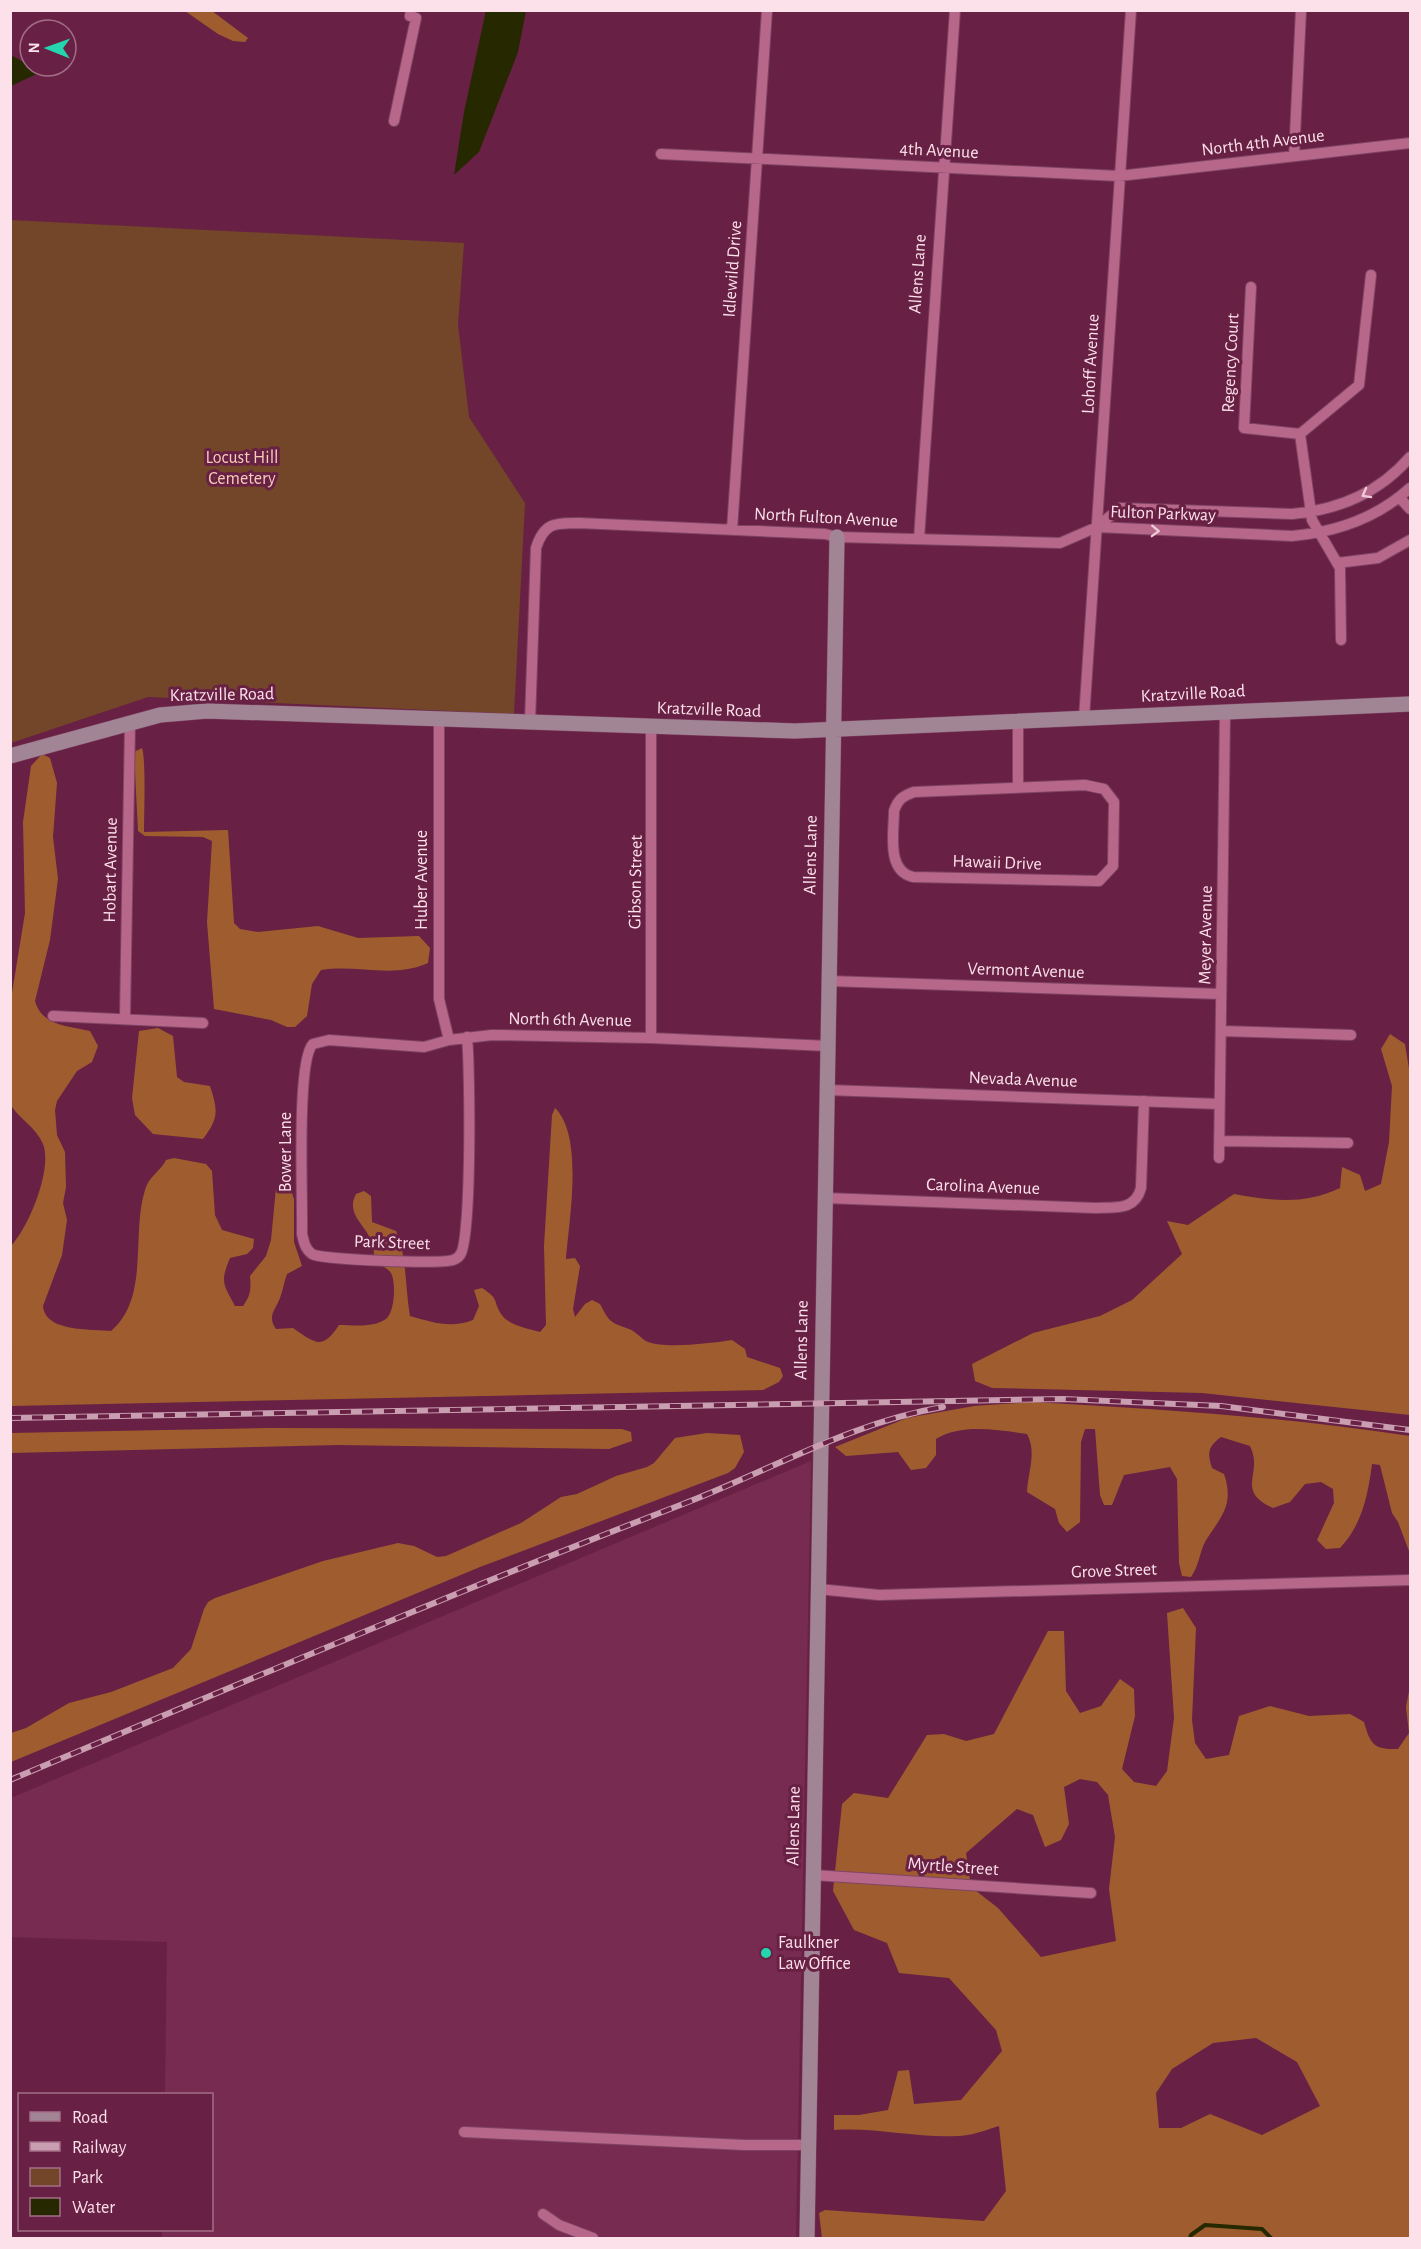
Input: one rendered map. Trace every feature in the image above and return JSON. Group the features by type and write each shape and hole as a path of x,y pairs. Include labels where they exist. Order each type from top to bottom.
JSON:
{"street":[{"path":"394,121 416,18 410,16 411,10"},
{"name":"Idlewild Drive","path":"732,530 767,10"},
{"name":"Allens Lane","path":"919,540 955,10"},
{"name":"Lohoff Avenue","path":"1084,719 1131,10"},
{"path":"1294,156 1301,10"},
{"name":"North 4th Avenue","path":"1119,176 1410,143"},
{"path":"661,154 757,159"},
{"name":"4th Avenue","path":"757,159 1119,176"},
{"path":"1341,640 1341,578 1337,563 1319,533 1311,512 1300,434 1359,385 1371,275"},
{"name":"Regency Court","path":"1251,287 1244,428 1300,434"},
{"name":"Fulton Parkway","path":"1097,527 1120,508 1292,514 1311,512 1361,498 1386,481 1410,456"},
{"name":"Fulton Parkway","path":"1097,527 1292,536 1319,533 1370,517 1400,498 1410,488"},
{"path":"1400,498 1410,509"},
{"name":"North Fulton Avenue","path":"530,722 536,548 540,535 551,526 579,523 825,534 837,537 1060,543 1097,527"},
{"name":"Allens Lane","path":"807,2238 837,537"},
{"path":"1337,563 1378,558 1410,540"},
{"name":"Kratzville Road","path":"10,756 160,716 207,711 753,731 832,730 1410,704"},
{"name":"Meyer Avenue","path":"1219,1158 1226,713"},
{"name":"Huber Avenue","path":"438,719 439,999 449,1040"},
{"path":"1018,722 1018,787"},
{"name":"Hobart Avenue","path":"125,1017 130,723"},
{"name":"Gibson Street","path":"651,727 651,1038"},
{"name":"Hawaii Drive","path":"1095,786 1110,795 1114,812 1114,859 1110,872 1103,879 1094,883 913,877 903,873 897,866 894,854 894,811 901,798 914,792 1018,787 1095,786"},
{"name":"Vermont Avenue","path":"829,981 1221,994"},
{"path":"53,1016 125,1017 203,1023"},
{"path":"1221,1031 1351,1035"},
{"name":"North 6th Avenue","path":"313,1044 329,1040 424,1047 467,1037 651,1038 828,1046"},
{"name":"Park Street","path":"317,1256 450,1261 462,1252 466,1215 467,1037"},
{"name":"Bower Lane","path":"313,1044 306,1054 303,1082 303,1234 306,1248 317,1256"},
{"name":"Nevada Avenue","path":"827,1090 1219,1104"},
{"name":"Carolina Avenue","path":"825,1198 1095,1208 1123,1207 1137,1199 1141,1188 1144,1101"},
{"path":"1220,1141 1348,1143"},
{"name":"Grove Street","path":"818,1589 879,1595 1410,1580"},
{"name":"Myrtle Street","path":"813,1875 1091,1893"},
{"path":"464,2133 745,2145 808,2145"},
{"path":"543,2214 568,2230 592,2238"}],"shaded area":[{"path":"185,11 212,11 248,38 245,42 233,41 218,34"},
{"path":"142,748 144,832 228,830 234,923 240,929 258,932 318,926 358,938 419,936 430,948 428,963 415,968 388,971 321,970 312,984 307,1016 295,1027 214,1009 207,922 212,841 203,837 145,836 138,831 134,752"},
{"path":"42,754 50,758 57,783 53,837 58,879 50,940 35,1001 43,1016 57,1024 90,1031 98,1046 92,1062 77,1071 57,1101 55,1110 57,1135 65,1152 66,1187 63,1203 67,1220 62,1255 43,1306 52,1321 81,1329 111,1331 123,1317 131,1301 135,1283 141,1207 145,1190 149,1181 166,1160 174,1158 206,1164 212,1171 215,1215 222,1230 254,1239 253,1248 247,1254 230,1258 225,1273 224,1283 235,1306 243,1306 246,1302 250,1292 250,1276 266,1256 271,1240 276,1188 282,1183 290,1187 294,1199 294,1242 302,1266 287,1274 272,1317 276,1329 293,1328 307,1338 318,1342 328,1339 339,1325 375,1324 389,1315 394,1297 393,1277 388,1270 375,1262 371,1241 354,1212 353,1201 356,1194 364,1191 371,1196 372,1222 396,1231 400,1240 410,1316 449,1324 473,1320 479,1306 474,1290 482,1288 494,1298 504,1318 519,1326 540,1332 546,1325 544,1246 552,1115 555,1108 564,1121 572,1158 566,1259 575,1258 580,1266 573,1309 575,1317 585,1304 592,1300 600,1304 611,1321 632,1330 648,1342 677,1345 732,1340 745,1349 747,1357 780,1368 783,1376 779,1382 763,1390 11,1406 10,1247 31,1213 45,1168 45,1155 40,1138 10,1104 11,999 25,913 23,822 31,766"},
{"path":"158,1028 173,1036 177,1077 184,1082 210,1086 216,1114 203,1139 153,1134 135,1115 132,1098 139,1031"},
{"path":"1390,1034 1405,1044 1410,1075 1410,1415 1202,1393 992,1388 975,1381 972,1364 1033,1333 1100,1316 1132,1300 1182,1254 1167,1221 1188,1225 1234,1194 1288,1200 1327,1193 1340,1188 1342,1167 1360,1175 1365,1191 1381,1184 1389,1142 1392,1086 1381,1049"},
{"path":"1033,1402 1269,1419 1410,1436 1410,1550 1392,1513 1380,1465 1372,1464 1363,1509 1354,1530 1340,1548 1326,1549 1317,1540 1334,1503 1333,1489 1321,1482 1305,1484 1290,1502 1273,1508 1261,1501 1252,1488 1254,1465 1250,1446 1221,1437 1211,1447 1209,1458 1212,1468 1224,1474 1227,1485 1227,1503 1221,1518 1205,1542 1191,1577 1182,1576 1179,1563 1177,1479 1170,1467 1124,1475 1112,1505 1104,1505 1100,1495 1095,1429 1085,1429 1081,1442 1080,1522 1067,1532 1059,1523 1055,1509 1027,1492 1032,1455 1027,1434 968,1429 946,1434 936,1439 936,1455 926,1468 911,1470 898,1452 846,1456 835,1447 907,1418 974,1406"},
{"path":"268,1428 622,1429 631,1432 632,1441 609,1449 338,1445 11,1453 11,1433"},
{"path":"707,1433 740,1435 744,1452 735,1468 728,1473 480,1567 11,1762 11,1733 26,1728 69,1703 111,1692 173,1668 191,1649 204,1609 208,1602 215,1598 323,1561 398,1543 414,1546 437,1557 446,1556 521,1523 561,1497 577,1494 616,1476 647,1467 654,1463 675,1438"},
{"path":"811,1461 796,2238 162,2238 162,2231 213,2231 213,2093 165,2093 167,1942 11,1937 11,1798"},
{"path":"1183,1608 1196,1628 1192,1720 1195,1743 1206,1759 1229,1755 1239,1716 1270,1706 1309,1716 1350,1714 1364,1722 1368,1736 1378,1747 1398,1749 1409,1733 1406,1707 1410,1686 1410,2238 822,2238 819,2213 825,2210 984,2221 1006,2191 999,2126 957,2136 834,2130 834,2115 859,2115 888,2110 898,2071 909,2070 914,2104 961,2100 1002,2051 996,2030 949,1978 899,1973 887,1943 854,1930 833,1891 842,1804 854,1793 888,1798 927,1735 944,1734 966,1741 994,1734 1048,1631 1064,1631 1066,1691 1080,1713 1101,1706 1120,1679 1134,1689 1135,1716 1122,1769 1134,1782 1156,1786 1167,1771 1174,1718 1167,1613","holes":["1080,1779 1097,1782 1108,1795 1115,1837 1109,1889 1116,1941 1041,1957 998,1908 971,1887 966,1853 1017,1809 1033,1815 1045,1847 1061,1840 1069,1824 1064,1787","1256,2038 1297,2062 1320,2106 1262,2135 1210,2114 1181,2128 1159,2128 1156,2093 1172,2069 1213,2043"]}],"green space":[{"name":"Locust Hill Cemetery","path":"10,220 464,243 458,325 469,417 525,503 514,714 148,697 11,743"}],"water":[{"path":"486,10 526,11 518,52 479,152 454,175 464,112"},
{"path":"11,55 18,59 18,78 28,78 11,86"}],"waterway":[{"path":"1190,2238 1205,2225 1262,2229 1271,2238"}],"railway":[{"path":"10,1418 1063,1399 1221,1406 1410,1430"},
{"path":"10,1780 430,1605 715,1491 843,1436 909,1414 943,1407"}],"place":[{"name":"Faulkner Law Office","path":"766,1953"}]}
